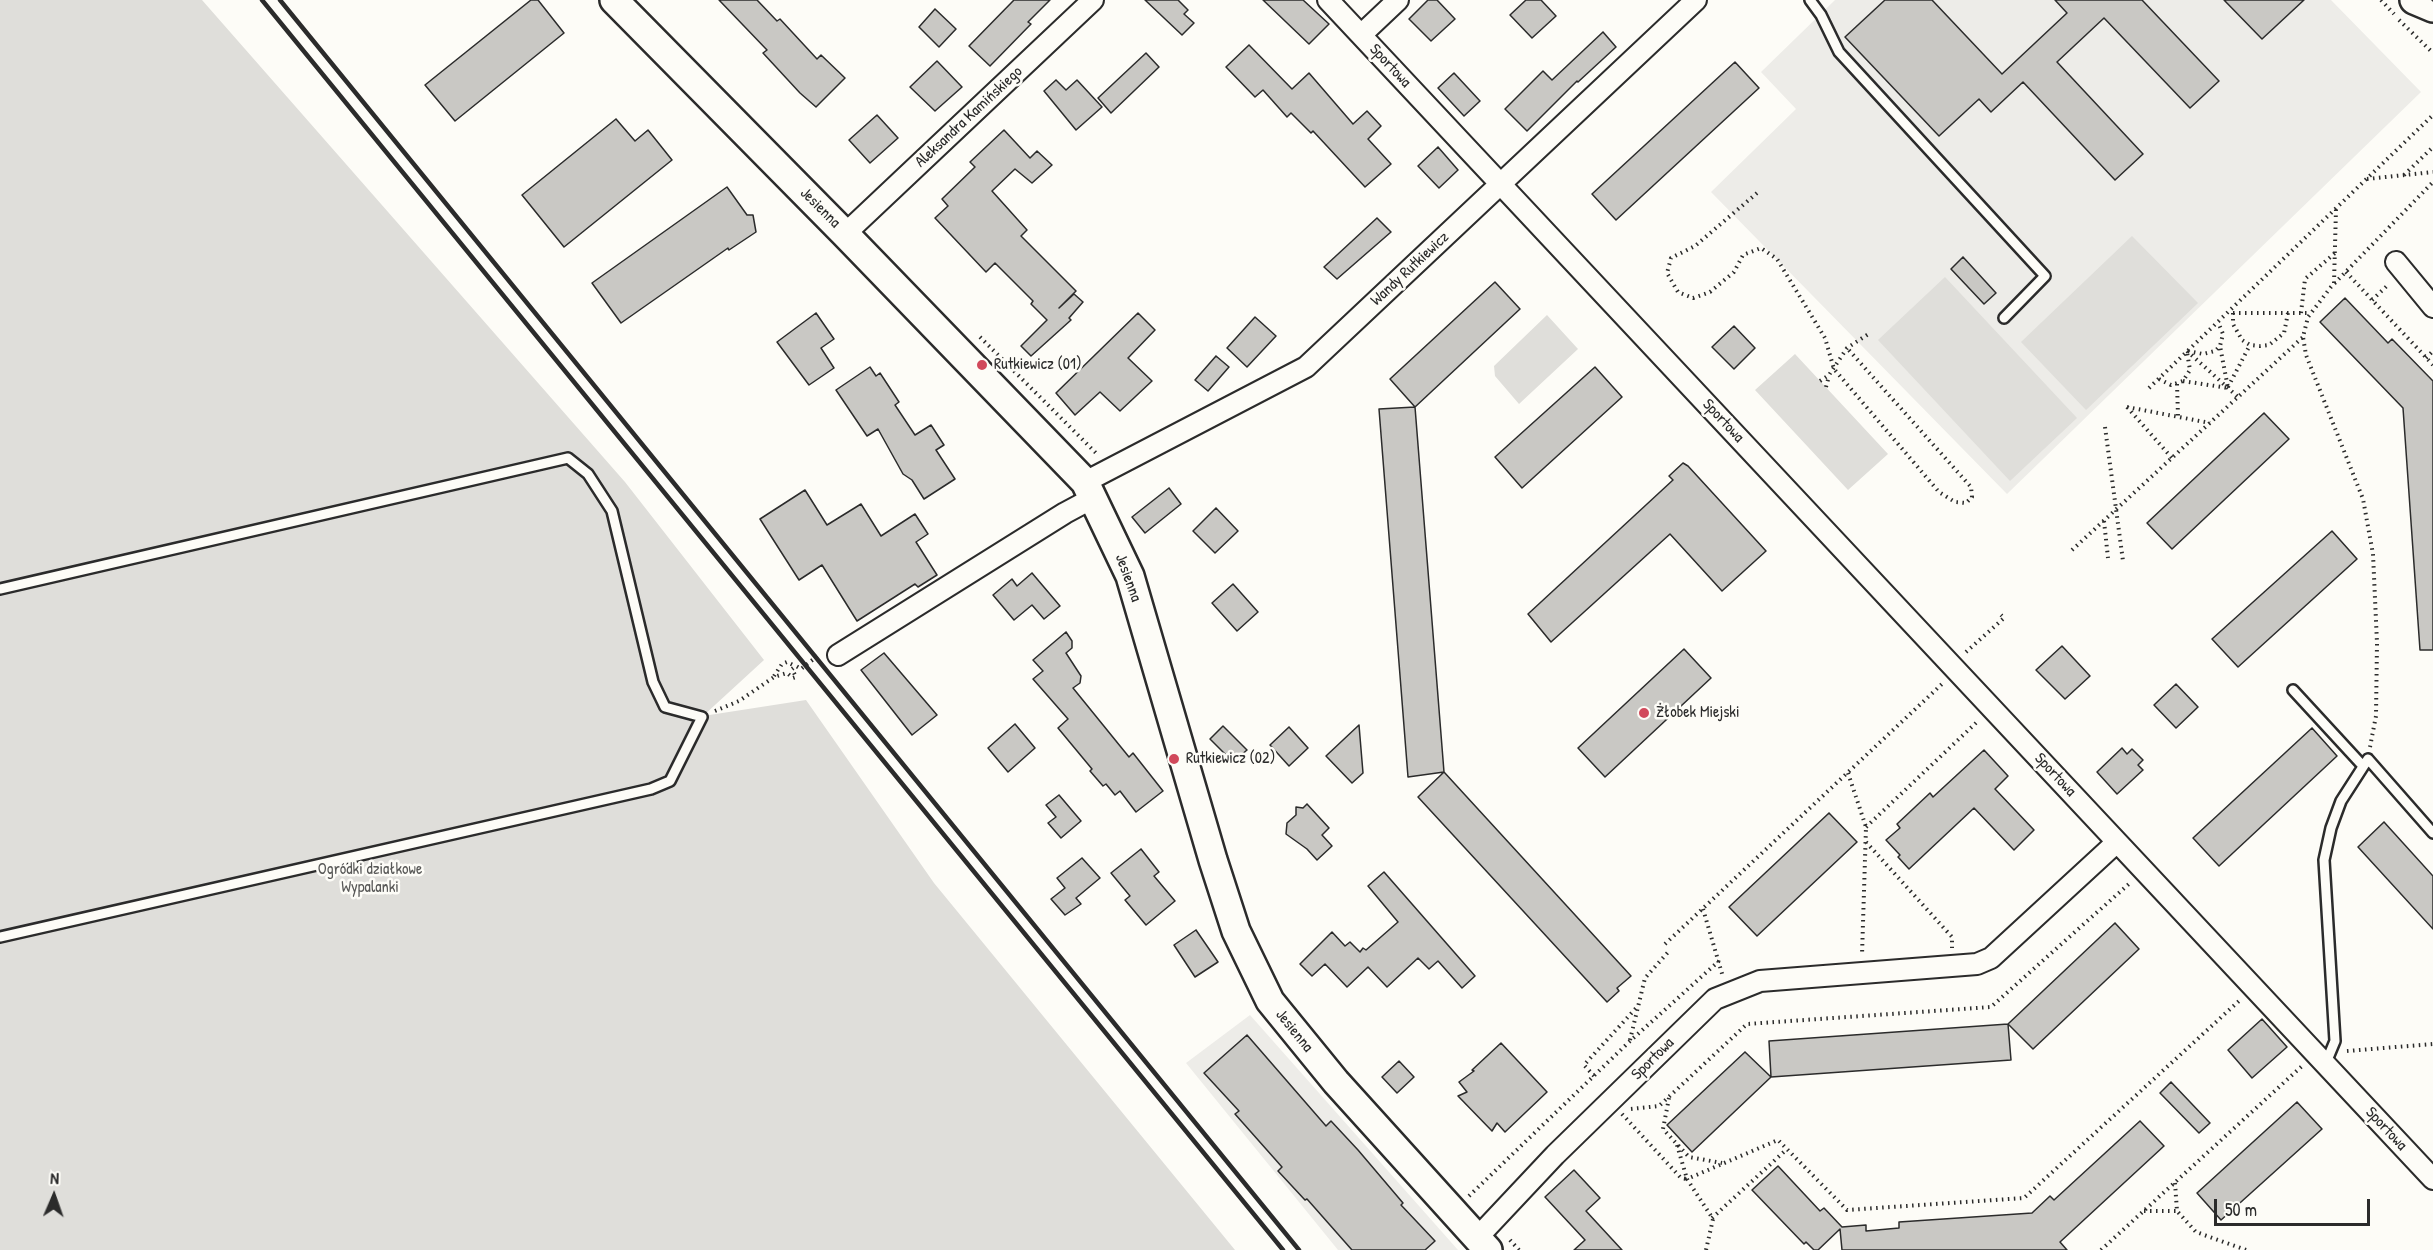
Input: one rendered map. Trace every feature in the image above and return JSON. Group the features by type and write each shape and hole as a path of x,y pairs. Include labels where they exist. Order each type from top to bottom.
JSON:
{"street":[{"name":"Jesienna","path":"614,0 845,234 1089,490 1130,576 1212,860 1236,932 1270,1001 1336,1082 1465,1199 1477,1246"},
{"name":"Aleksandra Kamińskiego","path":"845,234 1093,0"},
{"name":"Sportowa","path":"1328,0 2144,871 2316,1063 2433,1179"},
{"path":"1361,35 1398,0"},
{"name":"Wandy Rutkiewicz","path":"830,656 1065,513 1089,490 1306,367 1696,0"},
{"path":"2414,0 2433,8"},
{"path":"2396,262 2433,308"},
{"name":"Sportowa","path":"1477,1246 1555,1155 1715,999 1760,981 1977,964 1991,957 2116,842"}],"lane":[{"path":"1810,0 1821,15 1839,52 2045,276 2004,318"},
{"path":"0,589 568,458 588,474 612,511 653,682 665,707 702,717 670,781 651,789 0,937"},
{"path":"2293,690 2433,833"},
{"path":"2316,1063 2335,1041 2324,860 2331,828 2341,801 2365,762"}],"path":[{"path":"2381,0 2433,53"},
{"path":"2149,388 2433,115"},
{"path":"2403,176 2433,147"},
{"path":"2367,179 2433,172"},
{"path":"2365,762 2376,706 2377,643 2373,554 2363,499 2306,355 2303,337 2308,317 2334,283 2433,182"},
{"path":"1758,193 1695,246 1671,258 1667,273 1678,292 1693,298 1710,292 1734,272 1743,255 1761,248 1777,259 1825,338 1834,369 1939,492 1955,502 1966,503 1972,497 1971,487 1848,348"},
{"path":"2334,283 2336,208"},
{"path":"2301,313 2305,279 2335,252"},
{"path":"2346,272 2433,365"},
{"path":"2233,313 2236,333 2250,345 2269,345 2277,340 2284,333 2288,313"},
{"path":"2226,314 2311,313"},
{"path":"2218,322 2223,334 2220,346 2228,388"},
{"path":"1820,381 1829,375 1848,348 1870,333"},
{"path":"978,334 1103,460"},
{"path":"2072,550 2303,337"},
{"path":"2228,388 2250,345"},
{"path":"2187,351 2209,354 2220,346"},
{"path":"2187,351 2238,398"},
{"path":"2158,379 2171,385 2183,381 2190,370 2187,351"},
{"path":"2426,358 2433,351"},
{"path":"1826,387 1829,375"},
{"path":"2183,381 2228,388"},
{"path":"2177,384 2178,417"},
{"path":"2172,458 2127,407 2211,423"},
{"path":"2105,427 2123,561"},
{"path":"2104,521 2108,558"},
{"path":"1966,653 2004,618 2001,615"},
{"path":"774,677 782,664 787,662 801,669 820,654 830,656"},
{"path":"702,717 740,700 774,677 787,674 793,678 796,677 792,669 796,666"},
{"path":"1665,944 1947,680"},
{"path":"1866,826 1992,708"},
{"path":"1848,772 1866,826 1862,972"},
{"path":"1865,841 1952,937 1953,965"},
{"path":"2144,871 1991,1007 1747,1024 1659,1106 1618,1110 1681,1178 1687,1179 1778,1140 1847,1210 2024,1198 2243,997"},
{"path":"1703,909 1728,993"},
{"path":"1629,1042 1645,978 1670,950"},
{"path":"1465,1199 1629,1042 1719,961"},
{"path":"1594,1076 1584,1065 1638,1006"},
{"path":"2346,1051 2433,1044"},
{"path":"2101,1250 2175,1182 2316,1063"},
{"path":"1669,1097 1663,1130 1689,1157 1724,1163"},
{"path":"1677,1144 1687,1179 1712,1218"},
{"path":"1706,1250 1712,1218 1787,1149"},
{"path":"2175,1182 2177,1211 2196,1232 2246,1250"},
{"path":"2143,1211 2177,1211"}],"shaded area":[{"path":"1835,0 2331,0 2421,92 2007,494 1711,192 1796,109 1761,72"},
{"path":"1250,1015 1458,1250 1338,1250 1186,1063"}],"green space":[{"name":"Ogródki działkowe Wypalanki","path":"0,0 202,0 625,482 764,660 703,716 806,700 934,883 1235,1250 0,1250"},
{"path":"2132,236 2198,303 2086,410 2021,342"},
{"path":"1945,277 2077,418 2010,481 1878,340"},
{"path":"1547,315 1578,349 1519,404 1495,376 1494,366"},
{"path":"1795,354 1888,454 1848,490 1755,390"}],"building":[{"path":"531,0 538,0 564,33 455,121 425,85"},
{"path":"719,0 757,0 777,21 780,19 817,59 821,55 845,78 816,107 763,53 767,50"},
{"path":"1014,0 1050,0 1028,22 1031,24 990,66 969,46"},
{"path":"1145,0 1178,0 1188,10 1184,14 1194,23 1182,35"},
{"path":"1263,0 1303,0 1329,24 1309,44"},
{"path":"1428,0 1437,0 1455,19 1431,41 1409,19"},
{"path":"1526,0 1541,0 1556,16 1532,38 1510,15"},
{"path":"1885,0 1932,0 2002,74 2067,13 2055,0 2142,0 2219,81 2190,108 2104,18 2057,62 2143,154 2115,180 2023,82 1991,112 1979,99 1939,136 1845,37"},
{"path":"2224,0 2304,0 2262,39"},
{"path":"935,9 956,29 939,47 919,27"},
{"path":"1603,32 1616,47 1577,81 1527,131 1505,109 1543,71 1552,80"},
{"path":"1249,45 1292,89 1309,73 1353,124 1367,111 1381,126 1368,139 1391,164 1365,187 1313,131 1311,133 1291,113 1287,117 1263,90 1255,97 1226,67"},
{"path":"1146,53 1159,67 1111,113 1098,98"},
{"path":"937,61 962,87 935,111 910,87"},
{"path":"1735,62 1759,88 1616,220 1592,194"},
{"path":"1454,73 1480,101 1464,116 1438,88"},
{"path":"1056,80 1066,90 1077,80 1102,107 1076,130 1044,91"},
{"path":"877,115 898,138 870,163 849,140"},
{"path":"616,119 635,141 648,130 672,160 564,247 522,195"},
{"path":"1004,130 1030,158 1037,151 1052,165 1032,183 1015,169 992,191 1027,230 1021,236 1076,291 1059,308 1074,294 1083,302 1069,318 1071,320 1031,356 1021,346 1047,320 1031,304 1033,301 995,263 986,272 935,218 948,206 942,199 975,167 970,162"},
{"path":"1438,147 1458,170 1439,188 1418,166"},
{"path":"727,187 747,215 753,215 756,232 729,250 728,248 621,323 592,283"},
{"path":"1377,218 1391,232 1337,279 1324,267"},
{"path":"1963,257 1996,293 1984,304 1951,269"},
{"path":"1495,282 1520,309 1415,407 1390,379"},
{"path":"2345,298 2388,343 2392,339 2433,381 2433,650 2420,650 2403,408 2320,322"},
{"path":"816,313 834,339 821,348 834,368 809,385 777,342"},
{"path":"1138,313 1155,330 1128,358 1152,381 1120,411 1100,392 1075,415 1056,393"},
{"path":"1255,317 1276,336 1247,367 1227,348"},
{"path":"1734,326 1755,348 1734,369 1712,347"},
{"path":"1216,356 1229,367 1208,391 1195,380"},
{"path":"870,367 876,376 880,373 899,402 895,405 915,435 931,425 944,445 936,450 955,479 924,499 912,480 903,474 878,429 867,436 836,390"},
{"path":"1595,367 1622,397 1522,488 1495,457"},
{"path":"1415,407 1444,772 1408,777 1379,409"},
{"path":"2264,413 2289,439 2172,549 2147,523"},
{"path":"1683,463 1766,551 1722,591 1670,534 1551,642 1528,614 1673,480 1669,476"},
{"path":"1169,488 1181,504 1145,533 1132,517"},
{"path":"805,490 827,525 861,504 881,536 915,514 928,534 916,542 937,575 918,587 915,584 857,621 822,565 799,580 760,519"},
{"path":"1216,508 1238,531 1215,553 1193,531"},
{"path":"2332,531 2357,559 2238,667 2212,639"},
{"path":"1032,573 1060,606 1044,619 1032,605 1014,620 993,595 1012,579 1017,586"},
{"path":"1233,584 1258,612 1237,631 1212,603"},
{"path":"1066,632 1072,641 1072,648 1066,653 1081,676 1080,683 1073,688 1129,757 1133,753 1163,791 1136,812 1120,791 1115,795 1106,784 1103,786 1090,771 1092,769 1058,728 1068,719 1033,679 1043,671 1033,660"},
{"path":"2062,646 2090,676 2065,699 2036,670"},
{"name":"Żłobek Miejski","path":"1684,649 1711,678 1605,777 1578,748"},
{"path":"884,653 937,715 912,735 861,670"},
{"path":"2176,684 2198,707 2176,728 2154,705"},
{"path":"1015,724 1035,748 1008,772 988,748"},
{"path":"1359,725 1363,773 1352,783 1326,756"},
{"path":"1223,726 1247,750 1233,762 1210,739"},
{"path":"1289,727 1308,748 1289,766 1270,745"},
{"path":"2312,728 2337,756 2219,866 2193,838"},
{"path":"2122,748 2127,754 2132,749 2143,760 2138,765 2143,770 2117,794 2097,772"},
{"path":"1984,750 2008,776 1995,789 2034,830 2014,850 1974,808 1909,869 1886,840 1900,828 1897,824 1930,793 1933,797"},
{"path":"1444,772 1631,976 1617,988 1619,991 1607,1002 1418,797"},
{"path":"1059,795 1081,821 1061,838 1048,823 1056,817 1046,805"},
{"path":"1307,804 1329,828 1322,835 1332,846 1317,860 1307,849 1286,834 1287,823 1296,815 1296,807 1303,808"},
{"path":"1829,813 1857,842 1757,936 1729,907"},
{"path":"2384,822 2433,876 2433,929 2358,847"},
{"path":"1141,849 1159,872 1154,876 1175,901 1146,925 1125,900 1130,896 1111,873"},
{"path":"1082,858 1100,878 1076,898 1081,904 1065,915 1051,899 1065,888 1057,878"},
{"path":"1384,872 1475,976 1462,988 1438,961 1429,969 1418,958 1387,987 1368,967 1347,987 1325,964 1312,976 1300,964 1332,932 1345,946 1350,942 1360,952 1363,948 1366,950 1398,922 1368,886"},
{"path":"2115,923 2139,949 2033,1049 2008,1024"},
{"path":"1196,930 1218,962 1195,977 1174,945"},
{"path":"2262,1019 2287,1047 2252,1078 2228,1050"},
{"path":"2008,1024 2011,1060 1771,1077 1769,1041"},
{"path":"1247,1035 1326,1126 1331,1121 1358,1150 1403,1203 1401,1205 1435,1241 1425,1250 1352,1250 1307,1199 1305,1200 1278,1171 1282,1167 1235,1114 1239,1111 1204,1073"},
{"path":"1501,1043 1547,1092 1505,1132 1497,1123 1492,1131 1458,1096 1467,1092 1459,1082 1474,1071 1472,1070"},
{"path":"1745,1052 1771,1077 1692,1152 1667,1125"},
{"path":"1399,1061 1414,1077 1397,1093 1382,1077"},
{"path":"2171,1082 2210,1123 2199,1133 2160,1093"},
{"path":"2297,1102 2322,1129 2221,1220 2197,1193"},
{"path":"2140,1121 2164,1146 2060,1242 2067,1250 1842,1250 1840,1229 1818,1250 1814,1250 1806,1242 1804,1244 1752,1190 1778,1166 1820,1211 1824,1208 1842,1227 1866,1225 1866,1231 1899,1228 1899,1222 2032,1213 2050,1196 2054,1200"},
{"path":"1574,1170 1600,1198 1586,1211 1622,1250 1574,1250 1585,1240 1545,1197"}],"railway":[{"path":"262,0 1283,1250"},
{"path":"280,0 1299,1250"}],"place":[{"name":"Rutkiewicz (01)","path":"982,365"},
{"name":"Żłobek Miejski","path":"1644,713"},
{"name":"Rutkiewicz (02)","path":"1174,759"}]}
